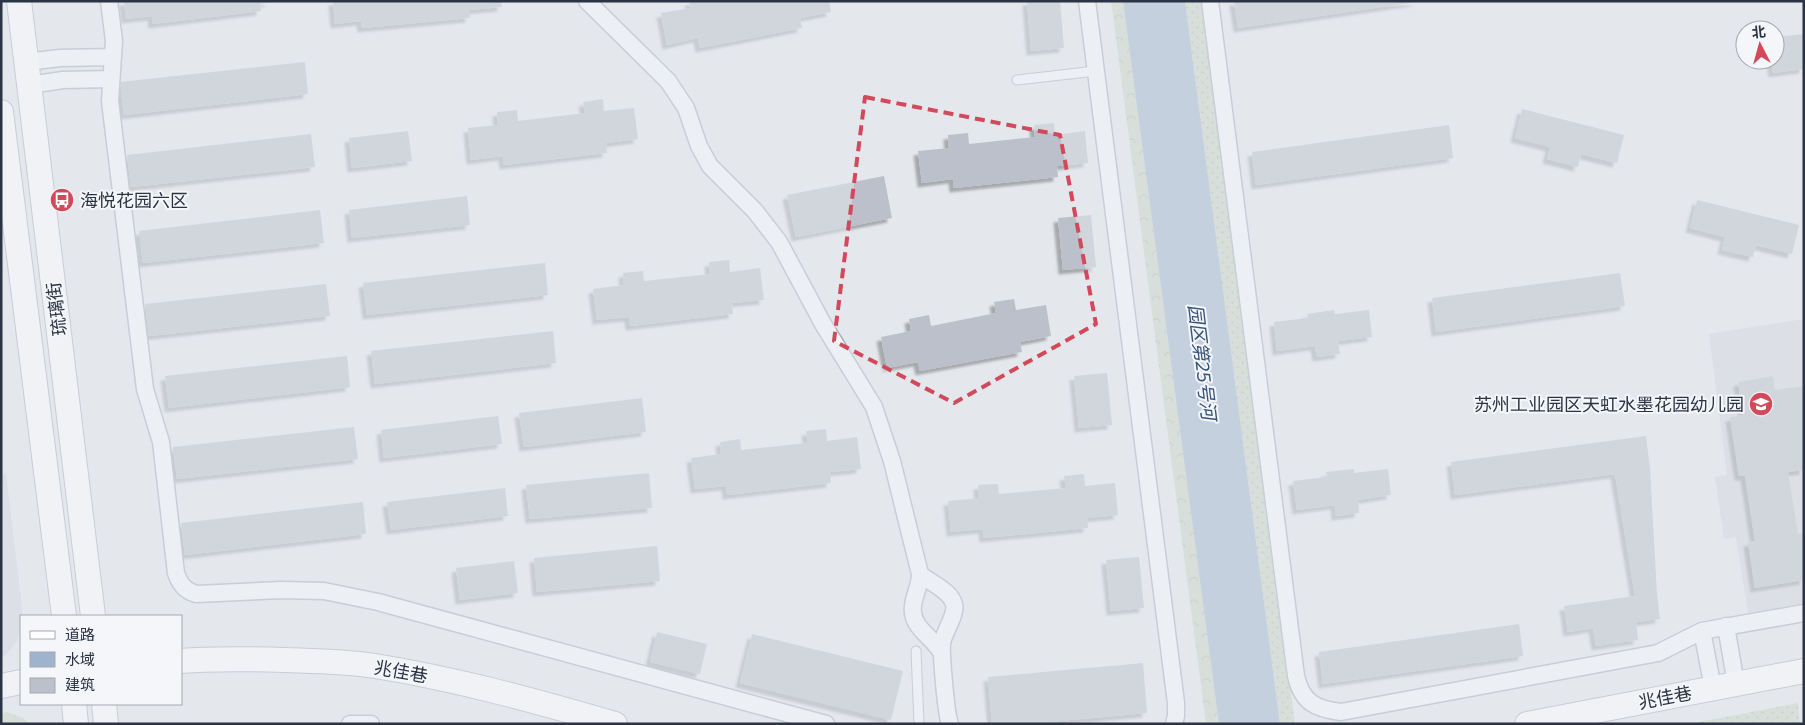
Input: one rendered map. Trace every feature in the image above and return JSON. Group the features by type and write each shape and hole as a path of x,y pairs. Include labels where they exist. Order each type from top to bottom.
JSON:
{"main road":[{"name":"琉璃街","path":"19,1 93,615"},
{"name":"琉璃街","path":"1,112 64,615"},
{"name":"兆佳巷","path":"182,661 321,661 373,666 536,701 615,724"},
{"name":"兆佳巷","path":"1527,724 1804,671"},
{"path":"1,686 20,682"},
{"path":"74,705 76,724"},
{"path":"104,705 106,724"}],"street":[{"path":"109,1 114,41 110,101 145,389 161,442 176,572 179,583 186,591 196,594 281,590 324,591 378,602 826,724"},
{"path":"587,1 668,81 686,108 699,146 710,166 755,211 780,242 823,324 874,408 892,461 920,574 920,581 913,603 914,621 936,643 942,652"},
{"path":"1087,1 1176,703 1174,724"},
{"path":"1210,1 1296,676 1298,688 1304,697 1313,705 1325,710 1341,712 1658,653 1702,631 1804,613"},
{"path":"26,62 60,58 113,57"},
{"path":"29,85 63,80 111,79"},
{"path":"920,574 950,596 954,603 955,610 944,634 942,652 948,723"},
{"path":"1726,626 1736,684"},
{"path":"1702,631 1713,688"},
{"path":"350,724 371,724"}],"lane":[{"path":"1017,80 1096,71"},
{"path":"916,651 919,724"}],"highlighted area":[{"path":"865,97 1060,135 1096,324 954,403 834,341"}],"shaded area":[{"name":"苏州工业园区天虹水墨花园幼儿园","path":"1804,319 1804,604 1748,613 1736,537 1724,539 1715,477 1727,475 1709,334"},
{"path":"6,474 23,615 20,615 20,633 17,641 7,654 1,658 1,475"}],"green space":[{"path":"1111,1 1123,1 1219,724 1206,724"},
{"path":"1185,1 1202,1 1295,724 1280,724"},
{"path":"1798,703 1800,724 1688,724"},
{"path":"7,712 23,718 30,724 1,724 1,714"}],"water":[{"name":"园区第25号河","path":"1123,1 1185,1 1280,724 1219,724"}],"building":[{"path":"124,1 270,2 260,4 261,11 153,24 152,16 126,19"},
{"path":"333,1 501,1 502,7 469,10 470,18 362,28 361,21 335,24"},
{"path":"689,1 829,1 831,12 800,18 802,28 700,48 698,38 667,45 661,13 691,8"},
{"path":"1027,1 1060,1 1064,48 1031,51"},
{"path":"1234,1 1416,1 1416,2 1238,28"},
{"path":"1804,34 1804,69 1773,73 1773,70 1785,70 1785,36"},
{"path":"305,62 308,94 124,115 120,82"},
{"path":"603,99 604,111 634,108 638,139 606,143 607,153 504,165 503,156 471,160 468,128 498,125 497,112 517,110 518,121 585,113 583,102"},
{"path":"1522,109 1624,135 1617,163 1581,154 1578,167 1547,159 1550,147 1515,138"},
{"path":"1054,123 1055,135 1085,131 1088,163 1057,166 1058,177 954,188 953,179 922,183 918,151 949,148 948,135 968,133 969,144 1035,137 1034,125"},
{"path":"1449,125 1453,158 1256,185 1252,152"},
{"path":"408,131 412,161 352,168 349,138"},
{"path":"311,134 315,167 131,187 127,155"},
{"path":"884,176 892,218 796,237 787,195"},
{"path":"467,196 470,225 352,238 349,210"},
{"path":"1697,200 1799,225 1792,254 1756,245 1753,257 1722,250 1725,237 1690,228"},
{"path":"320,210 324,243 143,263 139,231"},
{"path":"1091,215 1096,267 1063,270 1058,218"},
{"path":"729,260 730,272 760,268 764,300 732,303 733,314 630,326 629,317 597,320 593,289 624,285 623,273 643,271 644,281 710,274 709,262"},
{"path":"545,263 548,295 367,315 363,283"},
{"path":"1620,273 1625,306 1436,332 1432,298"},
{"path":"326,284 330,316 149,336 145,304"},
{"path":"1014,299 1016,310 1046,305 1051,336 1020,342 1022,352 920,371 918,362 887,368 881,337 911,331 909,319 929,315 931,326 996,313 994,302"},
{"path":"1334,310 1335,314 1369,310 1372,337 1338,341 1340,354 1317,357 1315,346 1277,351 1274,322 1308,318 1307,314"},
{"path":"553,331 556,363 375,384 371,351"},
{"path":"347,356 350,387 169,408 165,376"},
{"path":"1107,373 1112,425 1079,428 1074,376"},
{"path":"1773,376 1775,390 1804,386 1804,470 1788,472 1798,534 1804,533 1804,580 1755,588 1748,542 1755,541 1745,476 1739,476 1730,417 1743,415 1738,382"},
{"path":"642,398 646,432 524,447 519,413"},
{"path":"498,416 502,444 384,458 381,430"},
{"path":"354,427 358,459 177,479 173,447"},
{"path":"826,429 827,441 857,437 861,469 830,472 831,483 727,495 726,486 695,489 691,458 721,454 720,442 740,439 741,450 808,443 806,431"},
{"path":"1646,436 1660,619 1636,622 1638,640 1596,646 1593,628 1568,632 1564,606 1635,596 1615,474 1455,495 1451,462"},
{"path":"1354,469 1354,473 1388,469 1391,495 1358,500 1359,513 1336,516 1335,505 1297,510 1293,481 1327,477 1326,472"},
{"path":"649,473 652,508 530,519 526,485"},
{"path":"1084,474 1085,486 1115,483 1118,515 1087,518 1088,528 984,538 983,529 951,532 948,501 979,498 978,485 998,484 999,494 1066,488 1064,476"},
{"path":"505,488 508,516 391,530 387,502"},
{"path":"363,502 366,534 185,555 181,523"},
{"path":"657,546 660,581 537,592 534,558"},
{"path":"1139,557 1144,608 1111,611 1106,560"},
{"path":"514,561 518,593 460,600 456,568"},
{"path":"1519,624 1523,656 1323,684 1319,652"},
{"path":"657,632 707,644 700,674 650,662"},
{"path":"752,634 903,671 891,720 740,683"},
{"path":"1143,663 1147,713 1026,724 992,724 988,677"}],"place":[{"name":"海悦花园六区","path":"62,200"},
{"name":"苏州工业园区天虹水墨花园幼儿园","path":"1761,404"}]}
